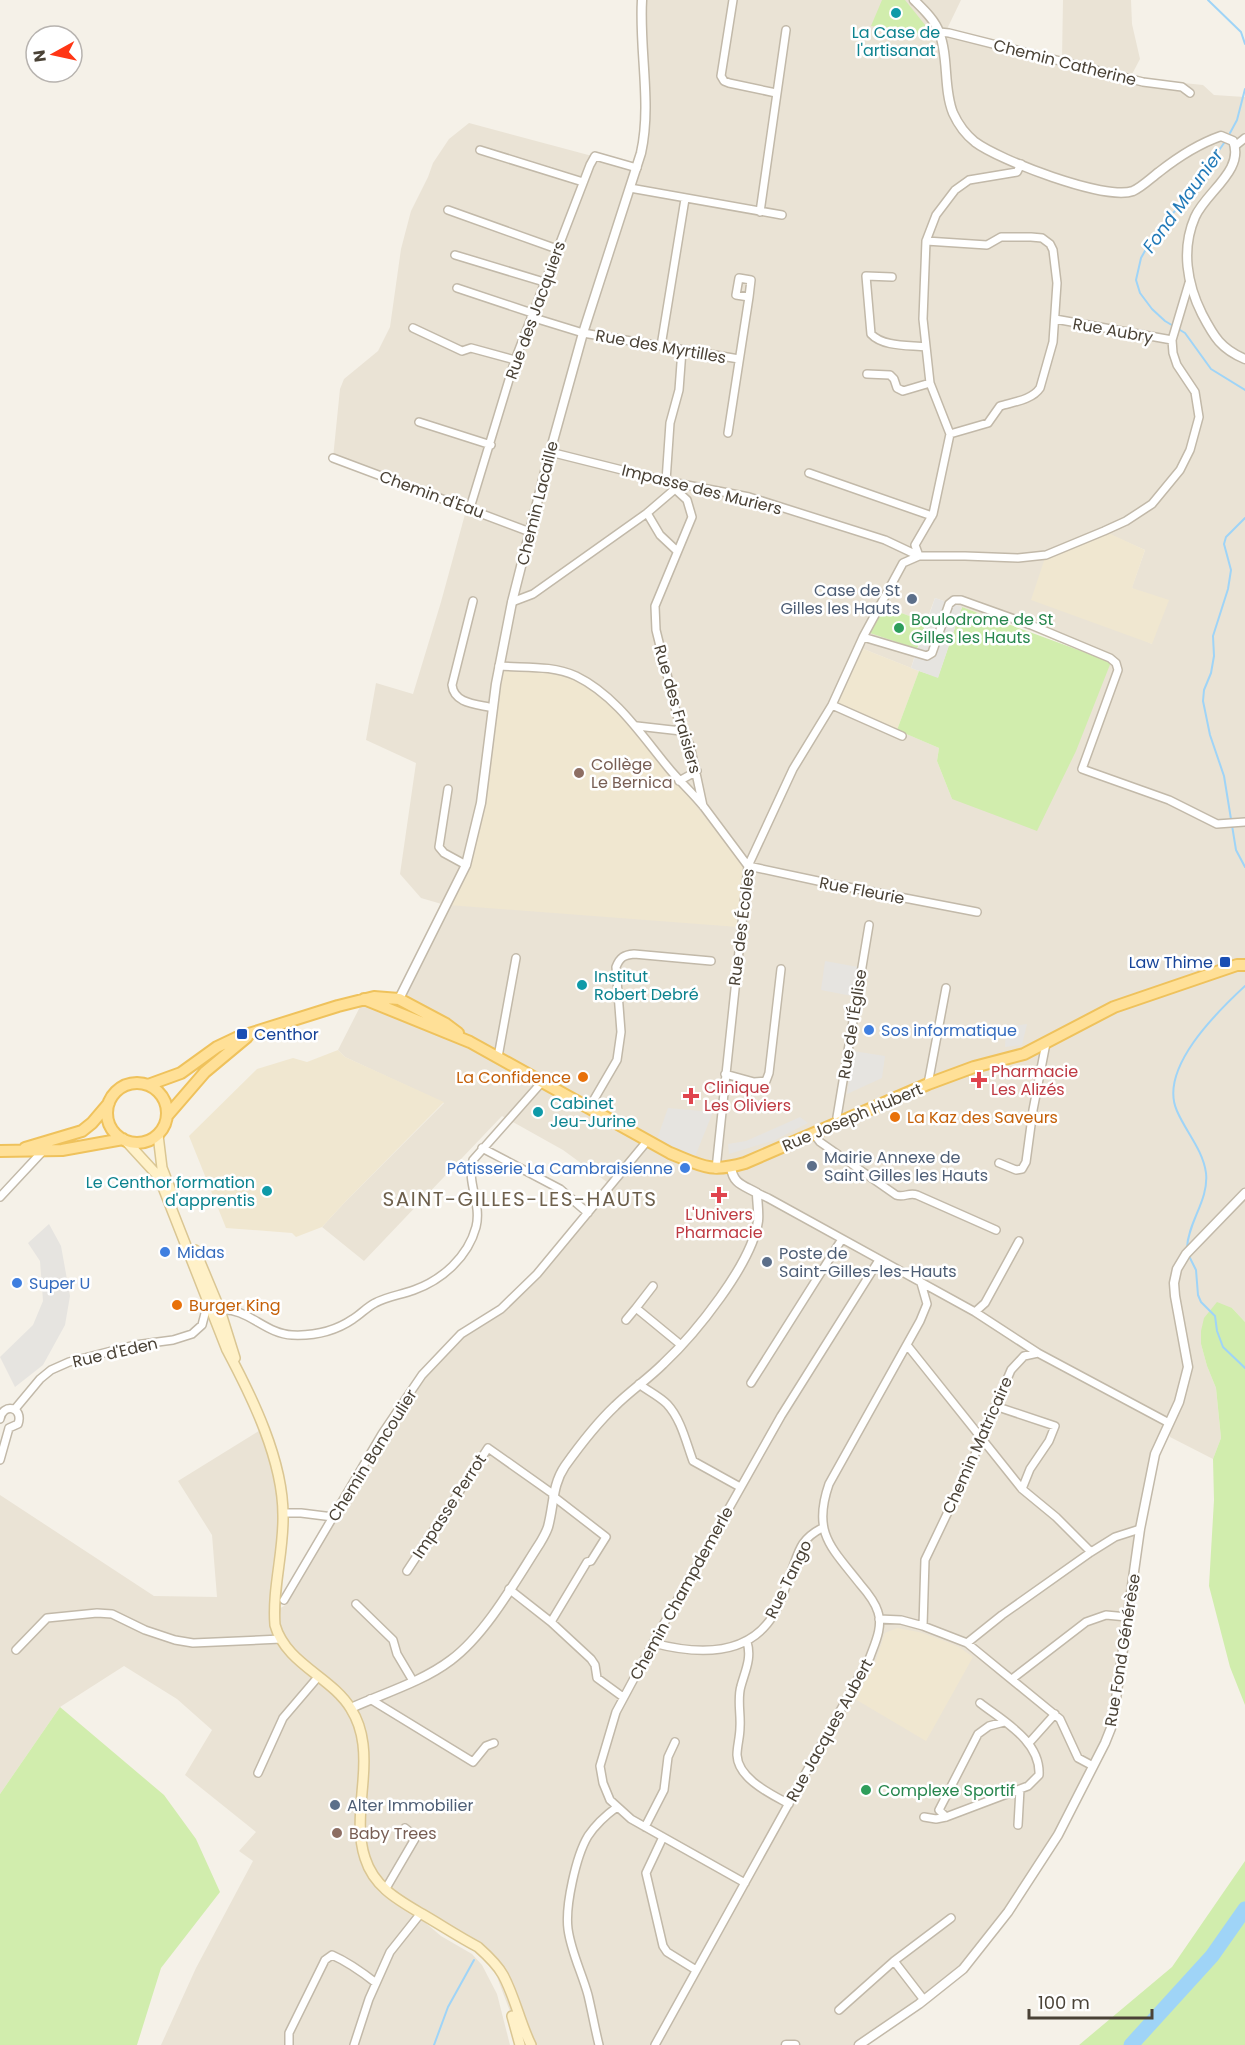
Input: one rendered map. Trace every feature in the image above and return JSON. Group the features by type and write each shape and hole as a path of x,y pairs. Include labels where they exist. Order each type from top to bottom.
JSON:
{"main road":[{"name":"Rue Joseph Hubert","path":"364,999 470,1042 648,1140 695,1163 716,1169 731,1167 814,1134 928,1084 974,1067 1024,1054 1114,1007 1237,965 1245,965"},
{"name":"Rue Joseph Hubert","path":"148,1085 173,1077 218,1047 253,1032 364,999 384,996 399,999 446,1024 470,1042"},
{"path":"376,1004 399,999"},
{"name":"Rue Joseph Hubert","path":"167,1116 205,1072 253,1032"},
{"path":"0,1151 42,1152 124,1140 142,1143 158,1135 164,1126 167,1116 166,1107 163,1098 148,1085 136,1083 125,1085 115,1092 109,1103 82,1131 14,1151"},
{"path":"109,1103 107,1113 114,1133 148,1163 159,1177 227,1350 237,1366"},
{"path":"158,1135 162,1168 220,1310 237,1366 265,1432 276,1466 284,1513 275,1617 280,1639 351,1708 362,1737 364,1753 362,1844 369,1870 385,1890 397,1900 478,1947 491,1960 504,1976 531,2045"},
{"path":"201,1281 207,1287 216,1309 220,1310"},
{"path":"491,1960 517,2030 520,2045"}],"street":[{"name":"Chemin Lacaille","path":"399,999 466,865 482,803 499,666 512,602 583,333 637,168 644,139 645,115 640,21 642,0"},
{"path":"733,0 721,76 729,83 776,93"},
{"path":"914,0 939,32 947,91 952,111 960,127 977,143 1022,164 1085,187 1124,193 1135,190 1180,155 1211,139 1221,136 1233,141 1238,156 1235,166 1205,200 1196,216 1188,235 1187,261 1189,283 1199,308 1221,346 1245,359"},
{"path":"760,212 786,30"},
{"name":"Chemin Catherine","path":"939,32 1143,82 1182,87 1190,93"},
{"path":"1235,146 1245,138"},
{"path":"480,150 583,182"},
{"name":"Rue des Jacquiers","path":"470,508 515,360 583,182 596,156 637,168"},
{"path":"1022,164 1017,172 969,180 955,190 936,215 926,242 923,313 930,383 950,434 932,516 915,545 919,556 1018,558 1046,555 1126,521 1152,504 1180,470 1190,450 1199,417 1196,392 1178,365 1173,353 1172,340 1189,283"},
{"path":"630,188 782,215"},
{"path":"661,346 685,199"},
{"path":"448,210 556,249"},
{"name":"Rue Aubry","path":"926,242 987,244 1001,237 1042,238 1053,250 1056,283 1053,342 1050,359 1036,394 1000,406 988,423 950,434"},
{"path":"455,255 544,282"},
{"path":"892,277 866,276 871,334 876,339 887,343 926,347"},
{"name":"Rue des Myrtilles","path":"457,288 583,333 739,359"},
{"name":"Rue des Myrtilles","path":"728,433 749,297"},
{"name":"Rue Aubry","path":"1054,319 1172,340"},
{"path":"413,328 462,351 471,348 515,360"},
{"path":"512,602 533,594 647,513 672,484 670,423 679,390 682,350"},
{"path":"867,374 890,375 894,378 897,388 903,391 930,383"},
{"path":"418,422 490,445"},
{"name":"Impasse des Muriers","path":"550,452 672,484 749,497 885,540 919,556"},
{"name":"Chemin d'Eau","path":"333,458 530,532"},
{"path":"809,473 932,516"},
{"name":"Rue des Fraisiers","path":"672,484 687,500 692,517 655,606 656,630 681,731 690,745 703,806"},
{"path":"647,513 660,536 677,551"},
{"name":"Rue des Écoles","path":"716,1169 747,866 793,769 832,705 863,637 903,563 919,556"},
{"path":"863,637 927,656 932,653 949,604 954,600 961,600 1031,625 1110,658 1116,663 1118,670 1082,770 1168,800 1217,824 1245,822"},
{"path":"473,601 452,685 453,691 460,700 493,708"},
{"path":"499,666 550,668 576,676 607,696 637,726 679,781 703,806 747,866"},
{"path":"832,705 902,736"},
{"path":"637,726 681,731"},
{"path":"679,781 696,771"},
{"path":"448,789 438,847 444,853 466,865"},
{"name":"Rue Fleurie","path":"747,866 977,912"},
{"name":"Rue de l'Église","path":"839,1123 837,1117 869,924"},
{"path":"589,1108 617,1060 621,1032 616,967 619,960 625,955 634,954 711,960"},
{"path":"498,1057 516,958"},
{"path":"725,1074 754,1082 766,1081 770,1073 781,969"},
{"path":"928,1084 946,988"},
{"path":"999,1163 1016,1170 1022,1169 1026,1162 1046,1043"},
{"path":"220,1310 238,1311 259,1324 287,1335 319,1334 344,1325 374,1304 425,1286 441,1276 461,1256 476,1225 477,1212 470,1171 473,1160 542,1082"},
{"path":"814,1134 820,1142 896,1195 903,1196 911,1193 917,1195 996,1230"},
{"name":"Chemin Bancoulier","path":"284,1600 382,1434 422,1375 461,1334 501,1309 537,1274 648,1140"},
{"path":"482,1148 560,1189 588,1213"},
{"path":"0,1197 42,1152"},
{"path":"731,1167 735,1181 975,1312 1038,1353 1169,1423"},
{"path":"351,1708 413,1681 449,1661 463,1650 486,1624 540,1544 548,1528 558,1476 613,1407 663,1365 681,1345 709,1312 742,1262 754,1238 758,1220 757,1193"},
{"name":"Rue Fond Générèse","path":"859,2045 924,2000 963,1968 1008,1912 1058,1834 1111,1728 1140,1529 1155,1454 1179,1402 1188,1367 1174,1283 1177,1269 1186,1254 1245,1193"},
{"path":"751,1383 842,1239"},
{"path":"975,1312 986,1303 1019,1241"},
{"name":"Chemin Champdemerle","path":"745,1883 631,1819 610,1800 603,1783 600,1766 623,1697 653,1642 781,1416 879,1260"},
{"path":"921,1283 927,1304 907,1345 829,1484 823,1502 822,1528 835,1552 867,1592 878,1611 879,1619 901,1620 967,1643 1055,1714 1060,1719 1078,1758 1093,1766"},
{"path":"626,1320 653,1286"},
{"name":"Rue d'Eden","path":"15,1409 40,1379 51,1370 69,1362 192,1334 202,1325 208,1299"},
{"path":"636,1308 681,1345"},
{"path":"907,1345 1022,1490 1056,1517 1091,1552"},
{"name":"Chemin Matricaire","path":"923,1626 925,1560 1011,1370 1024,1356 1038,1353"},
{"path":"639,1384 666,1403 674,1413 693,1461 740,1487"},
{"path":"995,1406 1055,1426 1049,1441 1030,1469 1022,1490"},
{"path":"2,1408 15,1409 20,1414 20,1421 16,1426 9,1428 3,1425 0,1419 2,1408"},
{"path":"0,1460 9,1428"},
{"name":"Impasse Perrot","path":"407,1571 488,1448 553,1495"},
{"path":"551,1622 587,1562 591,1561 606,1537 553,1495"},
{"path":"284,1513 333,1517"},
{"name":"Rue Tango","path":"747,1642 774,1614 801,1546 808,1536 822,1528"},
{"path":"967,1643 1002,1615 1091,1552 1115,1537 1140,1529"},
{"path":"509,1589 551,1622 591,1659 595,1665 597,1678 623,1697"},
{"path":"356,1605 393,1640 397,1654 413,1681"},
{"path":"16,1650 47,1618 97,1613 112,1614 145,1630 176,1640 193,1642 280,1639"},
{"path":"1012,1679 1086,1622 1106,1615 1127,1617"},
{"name":"Rue Jacques Aubert","path":"655,2045 870,1658 879,1630 879,1619"},
{"path":"653,1642 681,1650 709,1650 747,1642 750,1650 749,1660 739,1695 738,1760 745,1773 762,1789 789,1804"},
{"path":"258,1773 283,1718 318,1677"},
{"path":"370,1699 474,1762 486,1746 494,1743"},
{"path":"924,1817 936,1819 946,1817 1020,1789 1040,1775 1037,1757 1029,1743 980,1702"},
{"path":"1029,1743 1055,1714"},
{"path":"946,1817 939,1810 978,1734 989,1726 1004,1722"},
{"path":"645,1827 664,1790 668,1757 675,1742"},
{"path":"1018,1824 1020,1789"},
{"path":"599,2045 588,1995 570,1939 567,1913 579,1859 587,1838 600,1820 617,1807"},
{"path":"385,1890 416,1837 405,1828"},
{"path":"663,1837 646,1873 663,1946 667,1952 696,1970"},
{"path":"354,2045 376,1983 390,1952 421,1913"},
{"path":"839,2010 894,1960 951,1918"},
{"path":"289,2045 289,2033 325,1960 332,1955 356,1968 376,1983"},
{"path":"894,1960 924,2000"},
{"path":"786,2045 795,2045"}],"shaded area":[{"path":"642,0 961,0 947,29 1062,59 1063,0 1131,0 1132,24 1140,59 1130,78 1155,83 1203,85 1214,95 1245,97 1245,1322 1232,1308 1201,1344 1216,1388 1221,1438 1213,1459 1170,1437 1169,1425 1157,1448 1111,1728 1058,1835 1008,1912 963,1969 859,2045 520,2045 517,2030 491,1961 397,1900 364,1856 365,1765 351,1708 281,1639 275,1611 284,1606 297,1588 345,1498 422,1375 461,1334 501,1309 537,1274 611,1185 563,1150 502,1116 364,1261 322,1227 444,1103 345,1057 338,1050 364,999 399,999 445,905 421,898 400,874 416,763 366,740 376,683 413,694 467,507 333,458 340,389 344,379 378,351 390,327 401,249 411,211 433,163 449,139 469,123 637,168 644,139","holes":["1104,532 1145,550 1132,587 1152,644 1137,637","935,598 1029,630 1110,662 952,799 937,761 939,748 837,704 861,648 911,668 917,649 871,633 882,606 926,622"]},
{"path":"1104,531 1145,550 1132,588 1169,600 1152,644 1031,600 1046,555"},
{"path":"935,598 962,607 938,678 911,668"},
{"path":"861,648 919,671 897,730 837,704"},
{"name":"Collège Le Bernica","path":"500,667 564,672 606,697 646,743 745,868 738,927 448,905 467,865"},
{"path":"825,961 858,967 852,996 821,990"},
{"path":"1027,1024 1022,1045 1005,1047 1006,1027"},
{"path":"338,1050 345,1057 444,1102 322,1227 296,1237 292,1233 226,1228 189,1136 257,1069 293,1058 307,1062"},
{"path":"853,1051 885,1056 882,1078 847,1094"},
{"path":"668,1108 713,1112 694,1159 657,1139"},
{"path":"800,1117 808,1123 775,1140 729,1154 728,1144 746,1141"},
{"path":"49,1224 61,1246 70,1296 65,1325 43,1365 15,1387 0,1357 33,1325 43,1301 40,1261 28,1243"},
{"path":"262,1429 284,1508 276,1633 349,1709 359,1734 360,1774 356,1828 361,1858 396,1903 421,1919 441,1936 472,1954 482,1965 497,1994 510,2045 161,2045 196,1968 253,1861 239,1851 256,1832 185,1775 212,1730 177,1699 124,1666 60,1707 0,1794 0,1495 154,1596 217,1597 212,1535 178,1481"},
{"path":"897,1628 919,1632 942,1640 959,1647 973,1657 926,1741 855,1699 876,1660 885,1633"}],"green space":[{"name":"La Case de l'artisanat","path":"882,0 905,0 934,36 871,26"},
{"name":"Boulodrome de St Gilles les Hauts","path":"882,606 926,622 917,649 870,633"},
{"path":"962,607 1111,662 1076,751 1037,831 952,799 937,761 939,748 897,730 919,671 938,677"},
{"path":"1217,1302 1232,1308 1245,1322 1245,1705 1230,1667 1209,1586 1214,1500 1213,1459 1221,1438 1216,1388 1201,1344 1201,1331 1204,1318"},
{"path":"60,1707 164,1795 196,1839 220,1892 161,1968 137,2045 0,2045 0,1794"},
{"path":"1245,1861 1245,2045 1079,2045 1172,1967"}],"waterway":[{"name":"Fond Maunier","path":"1208,0 1241,32 1245,44"},
{"name":"Fond Maunier","path":"1230,133 1237,120 1245,89"},
{"name":"Fond Maunier","path":"1224,143 1184,201 1155,233 1141,258 1136,280 1140,293 1152,309 1165,321 1185,333 1211,369 1245,390"},
{"name":"Fond Maunier","path":"1245,518 1226,537 1224,544 1231,570 1228,589 1213,636 1214,656 1203,701 1210,735 1224,776 1236,850 1245,867"},
{"name":"Fond Maunier","path":"1187,1248 1188,1238 1202,1202 1206,1173 1198,1149 1177,1111 1173,1095 1176,1077 1193,1042 1245,986"},
{"name":"Fond Maunier","path":"1189,1256 1196,1270 1198,1295 1201,1302 1215,1316 1217,1331 1223,1347 1245,1368"},
{"path":"1131,2045 1212,1956 1245,1909"},
{"path":"434,2045 448,2007 474,1960"}],"place":[{"name":"La Case de l'artisanat","path":"896,13"},
{"name":"Case de St Gilles les Hauts","path":"912,599"},
{"name":"Boulodrome de St Gilles les Hauts","path":"899,628"},
{"name":"Collège Le Bernica","path":"579,773"},
{"name":"Law Thime","path":"1225,962"},
{"name":"Institut Robert Debré","path":"582,985"},
{"name":"Sos informatique","path":"869,1030"},
{"name":"Centhor","path":"242,1034"},
{"name":"La Confidence","path":"583,1077"},
{"name":"Pharmacie Les Alizés","path":"979,1080"},
{"name":"Clinique Les Oliviers","path":"691,1096"},
{"name":"Cabinet Jeu-Jurine","path":"538,1112"},
{"name":"La Kaz des Saveurs","path":"895,1117"},
{"name":"Mairie Annexe de Saint Gilles les Hauts","path":"812,1166"},
{"name":"Pâtisserie La Cambraisienne","path":"685,1168"},
{"name":"Le Centhor formation d'apprentis","path":"267,1191"},
{"name":"L'Univers Pharmacie","path":"719,1195"},
{"name":"Midas","path":"165,1252"},
{"name":"Poste de Saint-Gilles-les-Hauts","path":"767,1262"},
{"name":"Super U","path":"17,1283"},
{"name":"Burger King","path":"177,1305"},
{"name":"Complexe Sportif","path":"866,1790"},
{"name":"Alter Immobilier","path":"335,1805"},
{"name":"Baby Trees","path":"337,1833"}],"district":[{"name":"SAINT-GILLES-LES-HAUTS","path":"520,1199"}]}
